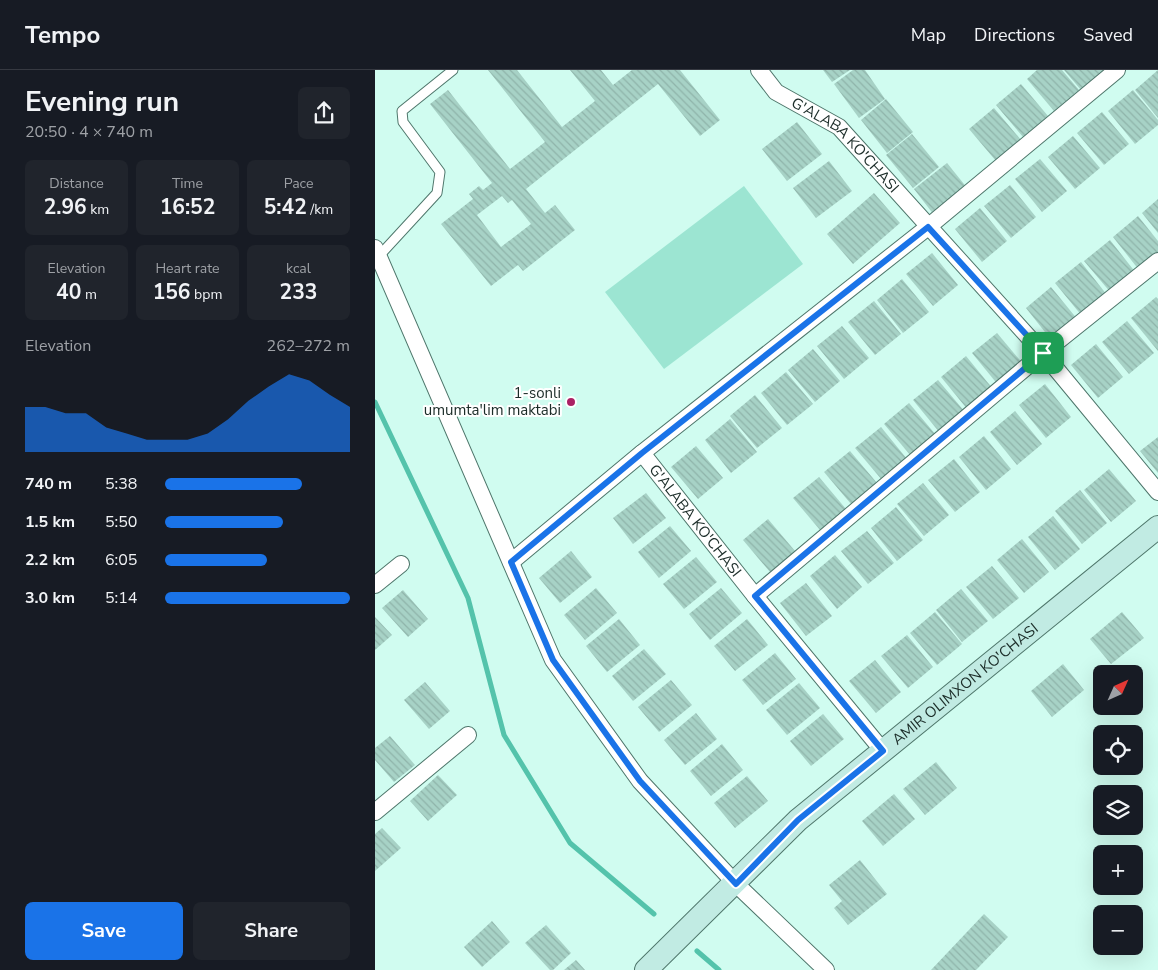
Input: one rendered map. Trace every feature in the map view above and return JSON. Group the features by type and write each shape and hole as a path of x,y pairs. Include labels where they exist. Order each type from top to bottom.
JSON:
{"street":[{"name":"G'ALABA KO'CHASI","path":"759,70 776,92 839,127 1043,353 1158,492"},
{"path":"511,562 642,453 928,227 1117,70"},
{"path":"377,252 553,660 640,781 736,884 826,970"},
{"path":"755,596 1043,353 1158,261"},
{"name":"G'ALABA KO'CHASI","path":"642,453 755,596 883,751"},
{"name":"AMIR OLIMXON KO'CHASI","path":"646,970 736,884 798,820 1158,527"},
{"path":"375,585 401,564"},
{"path":"375,812 468,735"}],"lane":[{"path":"377,252 437,193 440,172 403,122 402,111 453,70"}],"green space":[{"path":"744,186 803,264 664,369 605,292"}],"building":[{"path":"488,70 517,70 562,127 595,101 570,70 601,70 613,85 632,70 680,70 720,120 700,136 658,84 526,189 545,213 555,205 575,230 523,271 518,265 491,286 441,224 473,199 469,194 479,186 483,190 492,183 430,104 448,90 510,169 545,142","holes":["502,196 508,203 512,200 531,224 501,247 477,215"]},
{"path":"823,70 850,70 832,82"},
{"path":"853,70 865,70 885,99 859,118 834,84"},
{"path":"1037,70 1062,70 1079,90 1054,111 1027,79"},
{"path":"1064,70 1105,70 1081,90"},
{"path":"1158,70 1158,118 1135,90"},
{"path":"1021,84 1048,116 1023,137 996,105"},
{"path":"1133,90 1158,120 1158,125 1135,144 1108,111"},
{"path":"886,99 913,132 887,153 861,120"},
{"path":"994,108 1021,140 996,161 969,129"},
{"path":"1102,112 1129,144 1104,165 1077,133"},
{"path":"797,122 822,154 787,181 762,149"},
{"path":"912,134 939,167 913,188 886,155"},
{"path":"1073,136 1100,168 1075,189 1048,157"},
{"path":"1040,159 1067,191 1042,212 1015,179"},
{"path":"829,161 852,191 816,218 793,188"},
{"path":"947,163 968,189 934,215 914,189"},
{"path":"1010,185 1036,217 1011,238 984,206"},
{"path":"874,193 900,223 853,264 827,234"},
{"path":"1158,199 1158,233 1142,213"},
{"path":"980,208 1007,241 982,262 955,229"},
{"path":"1138,216 1158,241 1158,254 1139,270 1113,237"},
{"path":"1110,240 1136,273 1111,293 1084,261"},
{"path":"932,253 958,285 933,306 906,274"},
{"path":"1081,262 1107,295 1082,316 1055,283"},
{"path":"902,279 929,312 903,333 877,300"},
{"path":"1051,287 1078,320 1052,341 1026,308"},
{"path":"1156,297 1158,299 1158,351 1131,318"},
{"path":"874,301 901,334 875,355 848,322"},
{"path":"1127,321 1154,353 1129,374 1102,342"},
{"path":"842,326 869,358 844,379 817,346"},
{"path":"997,333 1024,365 999,386 972,353"},
{"path":"1096,344 1123,377 1098,398 1071,365"},
{"path":"813,349 840,381 815,402 788,370"},
{"path":"966,356 993,389 968,410 941,377"},
{"path":"786,372 813,404 787,425 761,393"},
{"path":"938,380 965,412 940,433 913,400"},
{"path":"1045,384 1071,417 1046,438 1019,405"},
{"path":"755,395 782,428 757,448 730,416"},
{"path":"909,403 936,435 911,456 884,424"},
{"path":"1015,411 1042,444 1017,465 990,432"},
{"path":"730,419 757,452 731,473 705,440"},
{"path":"881,427 907,459 882,480 855,448"},
{"path":"984,436 1011,469 986,490 959,457"},
{"path":"1158,437 1158,473 1140,451"},
{"path":"696,446 723,478 698,499 671,467"},
{"path":"850,451 877,483 851,504 824,472"},
{"path":"954,459 980,492 955,512 928,480"},
{"path":"1109,469 1136,501 1111,522 1084,490"},
{"path":"819,477 846,509 820,530 793,498"},
{"path":"923,483 949,515 924,536 897,504"},
{"path":"1080,490 1107,523 1082,544 1055,511"},
{"path":"646,493 666,518 633,544 613,518"},
{"path":"896,507 923,540 897,561 871,528"},
{"path":"1053,516 1080,549 1055,570 1028,537"},
{"path":"768,519 795,551 770,572 743,540"},
{"path":"670,526 691,551 659,578 638,552"},
{"path":"867,531 894,563 868,584 841,551"},
{"path":"1022,539 1049,572 1024,593 997,560"},
{"path":"571,551 592,577 560,603 539,578"},
{"path":"835,555 862,587 837,609 810,576"},
{"path":"696,557 717,582 684,609 663,584"},
{"path":"992,566 1019,598 993,619 966,587"},
{"path":"806,583 832,616 806,636 780,603"},
{"path":"596,588 617,613 585,640 564,615"},
{"path":"721,588 742,613 710,640 689,614"},
{"path":"961,589 988,621 962,642 936,610"},
{"path":"403,590 428,619 408,637 382,608"},
{"path":"935,612 962,644 937,665 910,633"},
{"path":"1122,612 1144,638 1111,664 1090,639"},
{"path":"375,617 392,635 375,650"},
{"path":"619,619 640,645 607,672 586,646"},
{"path":"747,619 768,645 735,671 714,646"},
{"path":"907,635 933,667 908,688 881,656"},
{"path":"644,649 666,674 633,701 612,676"},
{"path":"775,653 796,679 763,705 742,680"},
{"path":"875,660 901,692 876,713 849,681"},
{"path":"1063,664 1084,690 1052,717 1031,691"},
{"path":"671,680 692,705 659,732 638,707"},
{"path":"425,682 450,711 429,729 404,700"},
{"path":"799,683 820,708 787,735 766,710"},
{"path":"696,713 717,739 685,765 664,740"},
{"path":"823,714 844,739 811,766 790,741"},
{"path":"390,736 415,765 394,782 375,760 375,748"},
{"path":"722,744 743,770 711,796 690,771"},
{"path":"936,762 957,788 925,815 903,789"},
{"path":"438,775 457,795 428,821 410,801"},
{"path":"747,776 768,801 735,828 714,803"},
{"path":"894,794 915,819 883,846 862,821"},
{"path":"382,828 401,848 375,871 375,834"},
{"path":"860,860 887,894 848,925 834,908 842,901 829,885"},
{"path":"984,914 1008,937 976,970 931,970"},
{"path":"492,921 510,942 482,967 464,947"},
{"path":"546,925 571,953 553,970 550,970 525,943"},
{"path":"576,960 585,970 564,970"}],"waterway":[{"path":"375,402 468,598 504,735 570,843 654,914"},
{"path":"697,951 719,970"}],"place":[{"name":"1-sonli umumta'lim maktabi","path":"571,402"}],"route":[{"path":"928,227 1043,353 755,596 883,751 798,820 736,884 640,781 553,660 511,562 642,453 928,227"}]}
